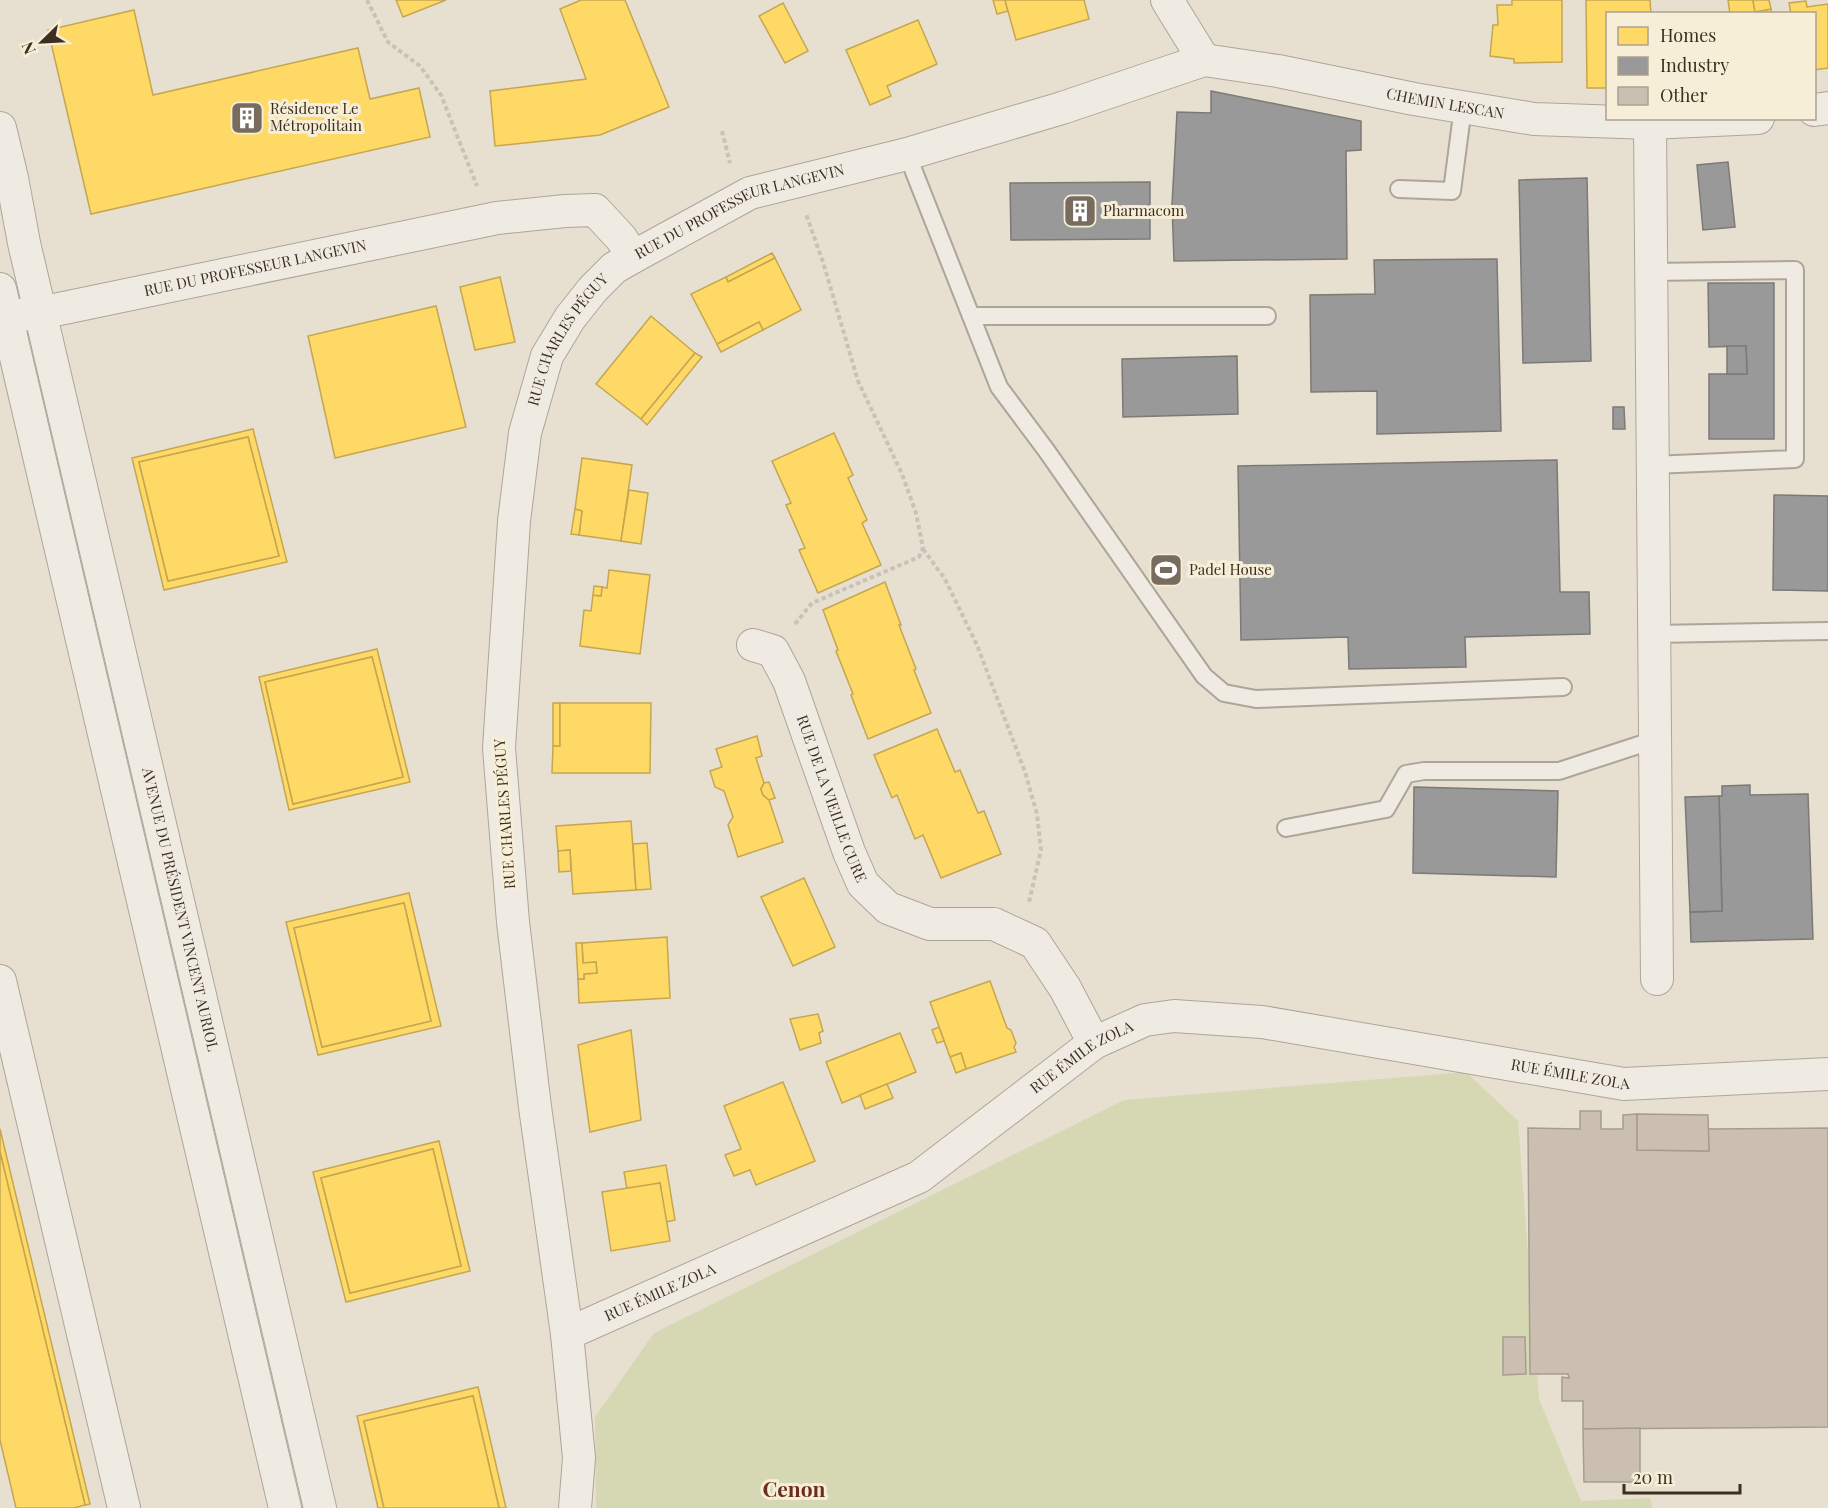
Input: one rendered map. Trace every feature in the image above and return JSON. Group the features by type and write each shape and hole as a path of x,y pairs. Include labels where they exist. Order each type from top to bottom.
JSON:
{"street":[{"path":"1167,0 1204,60"},
{"name":"RUE DU PROFESSEUR LANGEVIN","path":"40,313 491,220 565,210 595,210 621,238 633,256 750,193 907,154 1062,108 1204,60"},
{"name":"CHEMIN LESCAN","path":"1204,60 1534,119 1650,123 1715,120"},
{"path":"1650,123 1657,980"},
{"name":"AVENUE DU PRÉSIDENT VINCENT AURIOL","path":"0,128 40,313 320,1508"},
{"name":"RUE CHARLES PÉGUY","path":"567,1334 535,1107 513,922 499,748 513,521 525,433 547,356 558,337 593,289 614,268 633,256"},
{"path":"40,313 2,307 285,1508"},
{"name":"RUE DE LA VIEILLE CURE","path":"763,648 789,681 849,852 863,884 888,908 930,924 994,924 1035,943 1065,988 1094,1043"},
{"path":"0,981 124,1508"},
{"name":"RUE ÉMILE ZOLA","path":"567,1334 919,1177 1094,1043 1145,1020 1174,1016 1262,1022 1624,1084 1828,1074"},
{"path":"567,1334 579,1458 575,1508"}],"lane":[{"path":"1399,189 1452,191 1463,107"},
{"path":"907,154 999,387 1046,450 1204,676 1224,693 1256,699 1563,687"},
{"path":"1651,272 1795,270 1795,459 1652,465"},
{"path":"971,316 1267,316"},
{"path":"1654,634 1828,631"},
{"path":"1286,828 1386,809 1406,774 1424,771 1559,771 1654,740"}],"path":[{"path":"367,0 388,42 420,66 441,95 491,220"},
{"path":"722,131 730,162"},
{"path":"773,187 806,214 823,262 858,381 902,474 916,513 923,548 945,579 977,645 1009,727 1037,814 1041,850 1021,937"},
{"path":"763,648 812,603 919,557 923,548"}],"green space":[{"path":"1466,1072 1518,1121 1539,1399 1581,1501 1650,1498 1652,1508 596,1508 595,1417 654,1333 1124,1100"}],"building: Homes":[{"path":"396,0 446,0 403,17"},
{"path":"581,0 625,0 669,107 600,135 495,146 490,91 586,79 560,9"},
{"path":"993,0 1005,0 1008,11 997,14"},
{"path":"1005,0 1084,0 1089,19 1016,40"},
{"path":"1512,0 1562,0 1562,62 1514,63 1514,59 1490,56 1493,25 1498,25 1497,5 1512,5"},
{"path":"1586,0 1650,0 1651,12 1606,12 1606,88 1587,88"},
{"path":"1728,0 1753,0 1755,12 1730,12"},
{"path":"1753,0 1769,0 1771,9 1755,12"},
{"path":"1806,1 1807,7 1828,4 1828,68 1816,70 1816,12 1791,12 1789,3"},
{"path":"783,3 808,51 785,63 759,16"},
{"path":"1771,9 1771,12 1755,12"},
{"name":"Résidence Le Métropolitain","path":"134,10 153,95 358,48 370,99 419,88 430,137 91,214 48,30"},
{"path":"918,20 937,64 887,86 891,96 870,105 846,50"},
{"path":"772,253 775,258 728,282 726,277"},
{"path":"775,258 801,310 763,330 759,322 717,344 691,294 726,277 728,282"},
{"path":"500,277 515,342 475,350 460,287"},
{"path":"436,306 466,427 335,458 308,336"},
{"path":"651,316 695,353 641,419 596,384"},
{"path":"759,322 763,330 721,352 717,344"},
{"path":"695,353 702,357 647,425 641,419"},
{"path":"253,429 287,562 164,590 132,458","holes":["248,437 279,556 168,581 139,462"]},
{"path":"834,433 853,475 848,478 867,520 862,523 881,565 818,593 799,550 805,548 786,505 791,503 772,461"},
{"path":"248,437 279,556 168,581 139,462"},
{"path":"582,458 632,465 621,541 579,535 582,511 575,509"},
{"path":"629,490 648,493 641,544 621,541"},
{"path":"575,509 582,511 579,535 571,534"},
{"path":"609,570 650,575 640,654 580,646 584,610 591,611 593,595 601,596 602,587 607,588"},
{"path":"885,582 931,713 868,739 823,610"},
{"path":"594,586 602,587 601,596 593,595"},
{"path":"377,649 410,782 289,810 259,677","holes":["372,657 403,777 293,804 265,682"]},
{"path":"372,657 403,777 293,804 265,682"},
{"path":"553,703 560,703 560,746 553,746"},
{"path":"560,703 651,703 650,773 552,773 553,746 560,746"},
{"path":"937,729 955,772 960,770 978,813 984,811 1001,854 941,878 923,835 915,839 897,795 892,798 874,755"},
{"path":"757,736 762,756 756,758 764,783 761,789 763,795 769,800 783,842 738,857 728,825 733,817 724,791 715,787 710,771 722,767 716,749"},
{"path":"769,782 775,798 769,800 763,795 761,789 764,783"},
{"path":"631,821 636,890 573,894 570,850 558,851 556,826"},
{"path":"647,843 651,889 636,890 633,844"},
{"path":"570,850 571,871 559,872 558,851"},
{"path":"804,878 835,947 793,966 761,897"},
{"path":"409,893 441,1026 318,1055 286,922","holes":["404,903 431,1021 322,1047 294,928"]},
{"path":"404,903 431,1021 322,1047 294,928"},
{"path":"667,937 670,998 579,1003 578,979 584,979 584,974 597,973 596,962 583,963 582,943"},
{"path":"576,943 582,943 583,963 596,962 597,973 584,974 584,979 578,979"},
{"path":"990,981 1007,1028 1011,1030 1016,1043 1014,1047 1016,1052 966,1069 961,1053 950,1057 930,1002"},
{"path":"818,1014 823,1031 819,1033 821,1043 800,1050 790,1019"},
{"path":"939,1027 944,1041 937,1043 932,1030"},
{"path":"631,1030 641,1120 590,1132 578,1045"},
{"path":"900,1033 916,1072 842,1103 826,1062"},
{"path":"961,1053 966,1069 956,1073 950,1057"},
{"path":"783,1082 815,1161 756,1185 750,1170 734,1176 725,1155 741,1149 724,1106"},
{"path":"887,1084 893,1098 865,1109 860,1095"},
{"path":"0,1129 90,1504 85,1505 0,1152"},
{"path":"439,1141 470,1271 346,1302 313,1172","holes":["433,1149 461,1266 350,1293 321,1178"]},
{"path":"433,1149 461,1266 350,1293 321,1178"},
{"path":"0,1152 85,1505 74,1508 16,1508 0,1440"},
{"path":"666,1165 675,1220 666,1222 660,1183 627,1189 624,1172"},
{"path":"660,1183 670,1241 611,1251 602,1192"},
{"path":"478,1387 506,1508 499,1508 473,1396 364,1421 384,1508 378,1508 357,1416"},
{"path":"473,1396 499,1508 384,1508 364,1421"}],"building: Industry":[{"path":"1211,91 1361,121 1361,150 1346,151 1347,259 1174,261 1172,205 1177,112 1211,113"},
{"path":"1728,162 1735,227 1703,230 1697,165"},
{"path":"1587,178 1591,361 1523,363 1519,180"},
{"name":"Pharmacom","path":"1150,182 1150,239 1011,240 1010,183"},
{"path":"1497,259 1501,431 1377,434 1377,391 1311,392 1310,295 1375,294 1374,260"},
{"path":"1708,283 1774,283 1774,439 1709,439 1709,374 1747,374 1746,346 1709,347"},
{"path":"1727,346 1746,346 1747,374 1727,374"},
{"path":"1237,356 1238,414 1123,417 1122,359"},
{"path":"1613,407 1624,407 1625,429 1613,429"},
{"path":"1557,460 1560,592 1589,592 1590,634 1465,637 1466,667 1349,669 1348,637 1241,640 1238,466"},
{"path":"1774,495 1828,496 1828,591 1773,590"},
{"path":"1750,785 1750,795 1808,794 1813,939 1691,942 1690,912 1722,911 1719,796 1722,796 1722,786"},
{"path":"1414,787 1558,791 1556,877 1413,873"},
{"path":"1719,796 1722,911 1690,912 1685,797"}],"building: Other":[{"path":"1580,1111 1601,1111 1601,1129 1623,1129 1623,1115 1637,1114 1637,1150 1709,1151 1708,1129 1828,1128 1828,1427 1583,1429 1583,1401 1562,1401 1562,1377 1569,1378 1568,1374 1530,1374 1528,1128 1580,1129"},
{"path":"1637,1114 1708,1115 1709,1151 1637,1150"},
{"path":"1503,1337 1525,1337 1526,1374 1503,1375"},
{"path":"1640,1428 1640,1482 1584,1482 1583,1429"}],"place":[{"name":"Résidence Le Métropolitain","path":"247,118"},
{"name":"Pharmacom","path":"1080,211"},
{"name":"Padel House","path":"1166,570"}],"district":[{"name":"Cenon","path":"794,1490"}]}
